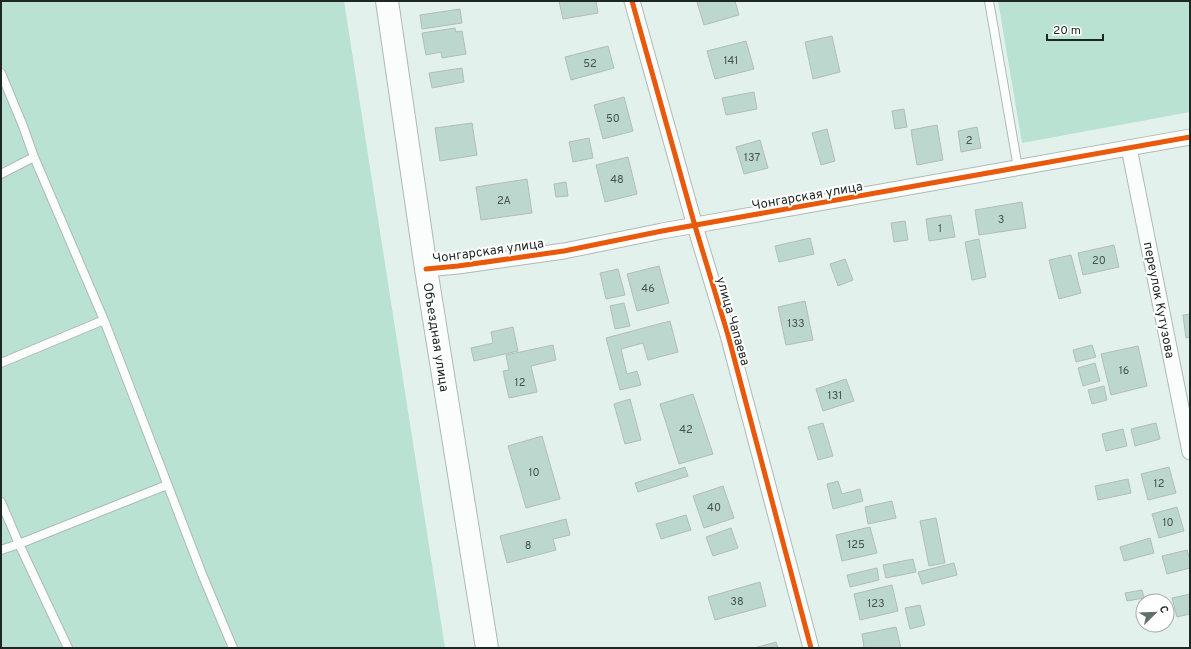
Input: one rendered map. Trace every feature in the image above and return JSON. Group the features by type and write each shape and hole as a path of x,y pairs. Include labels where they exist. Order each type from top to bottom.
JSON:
{"street":[{"name":"Объездная улица","path":"387,1 426,269 486,648"},
{"name":"улица Чапаева","path":"632,1 695,226 732,349 811,648"},
{"name":"Чонгарская улица","path":"426,269 458,266 564,250 662,231 1190,137"},
{"name":"переулок Кутузова","path":"1129,148 1190,452"}],"lane":[{"path":"989,1 1018,168"},
{"path":"1,73 34,157 104,320 202,574 233,648"},
{"path":"1,174 34,157"},
{"path":"1,363 104,320"},
{"path":"1,550 167,484"},
{"path":"1,502 68,648"}],"green space":[{"path":"1,1 344,1 445,648 1,648"},
{"path":"998,1 1190,1 1190,112 1022,143"}],"building":[{"path":"559,1 596,1 598,13 563,19"},
{"path":"735,1 739,15 704,25 697,2"},
{"path":"460,9 462,23 422,29 420,15"},
{"path":"455,28 456,32 462,31 466,54 442,58 441,52 426,55 422,33"},
{"path":"832,36 840,72 813,79 805,42"},
{"path":"746,41 754,69 715,79 707,51"},
{"path":"608,46 614,68 571,80 565,57"},
{"path":"462,68 464,82 432,88 429,73"},
{"path":"754,92 757,109 726,115 722,98"},
{"path":"624,97 633,131 603,139 594,105"},
{"path":"904,109 907,127 895,129 892,111"},
{"path":"472,123 477,155 440,161 435,128"},
{"path":"937,125 943,160 917,165 911,130"},
{"path":"977,127 981,148 961,152 958,131"},
{"path":"827,129 835,161 821,165 812,133"},
{"path":"589,138 593,158 573,162 569,142"},
{"path":"760,140 768,168 744,174 736,147"},
{"path":"628,157 637,194 605,202 596,165"},
{"path":"527,179 532,213 481,220 476,187"},
{"path":"566,182 568,196 556,197 554,184"},
{"path":"1022,202 1026,228 979,235 975,210"},
{"path":"951,215 955,237 929,241 926,219"},
{"path":"905,221 908,240 894,242 891,223"},
{"path":"810,238 814,254 779,262 775,246"},
{"path":"979,239 986,277 972,280 965,242"},
{"path":"1114,245 1119,267 1083,275 1078,253"},
{"path":"1071,255 1081,293 1059,299 1049,260"},
{"path":"845,259 853,280 838,286 830,264"},
{"path":"659,266 669,303 637,311 627,274"},
{"path":"618,269 625,295 606,299 600,273"},
{"path":"805,301 813,340 786,345 778,307"},
{"path":"624,303 630,326 615,329 610,306"},
{"path":"1190,314 1190,337 1186,338 1183,315"},
{"path":"670,321 678,352 648,360 643,343 621,349 627,374 637,371 641,385 620,390 606,338"},
{"path":"513,327 518,351 474,361 471,348 493,343 491,332"},
{"path":"553,345 556,360 531,366 537,392 509,398 503,371 509,370 506,355"},
{"path":"1092,345 1096,357 1076,362 1073,350"},
{"path":"1138,346 1147,386 1111,395 1101,354"},
{"path":"1095,363 1100,381 1083,386 1078,368"},
{"path":"846,379 854,401 823,411 816,389"},
{"path":"1104,386 1107,400 1092,404 1088,390"},
{"path":"693,394 713,454 679,464 660,404"},
{"path":"630,399 641,440 625,444 614,404"},
{"path":"823,423 833,456 818,460 808,427"},
{"path":"1156,423 1160,439 1135,446 1131,429"},
{"path":"1123,429 1127,446 1106,451 1102,434"},
{"path":"542,436 560,499 526,508 508,446"},
{"path":"685,467 688,476 638,492 635,483"},
{"path":"1169,467 1176,493 1148,500 1141,474"},
{"path":"1128,479 1131,493 1098,500 1095,486"},
{"path":"838,481 842,494 860,489 863,501 833,509 827,484"},
{"path":"723,486 734,518 704,528 693,496"},
{"path":"892,501 896,518 868,524 865,507"},
{"path":"1177,507 1184,531 1159,538 1152,514"},
{"path":"686,515 691,530 661,539 656,524"},
{"path":"936,518 945,563 929,566 920,521"},
{"path":"566,519 570,535 553,539 556,550 507,563 500,536"},
{"path":"870,527 877,553 842,561 836,535"},
{"path":"731,528 738,548 713,556 706,537"},
{"path":"1150,538 1154,553 1124,561 1120,547"},
{"path":"1187,550 1190,560 1190,568 1167,574 1162,556"},
{"path":"913,559 916,572 886,578 883,565"},
{"path":"954,563 957,575 922,584 918,572"},
{"path":"877,568 879,580 850,587 847,575"},
{"path":"760,582 766,606 715,620 708,597"},
{"path":"892,585 898,611 860,620 854,594"},
{"path":"1142,590 1143,593 1135,593 1135,600 1127,601 1125,593"},
{"path":"1190,594 1190,614 1177,617 1175,609 1175,597"},
{"path":"920,605 925,625 910,629 905,608"},
{"path":"896,627 901,648 864,648 862,634"},
{"path":"776,642 778,648 754,648"}],"cycle path":[{"path":"632,1 695,226 728,335 811,648"},
{"path":"426,269 564,251 662,231 1190,137"}]}
